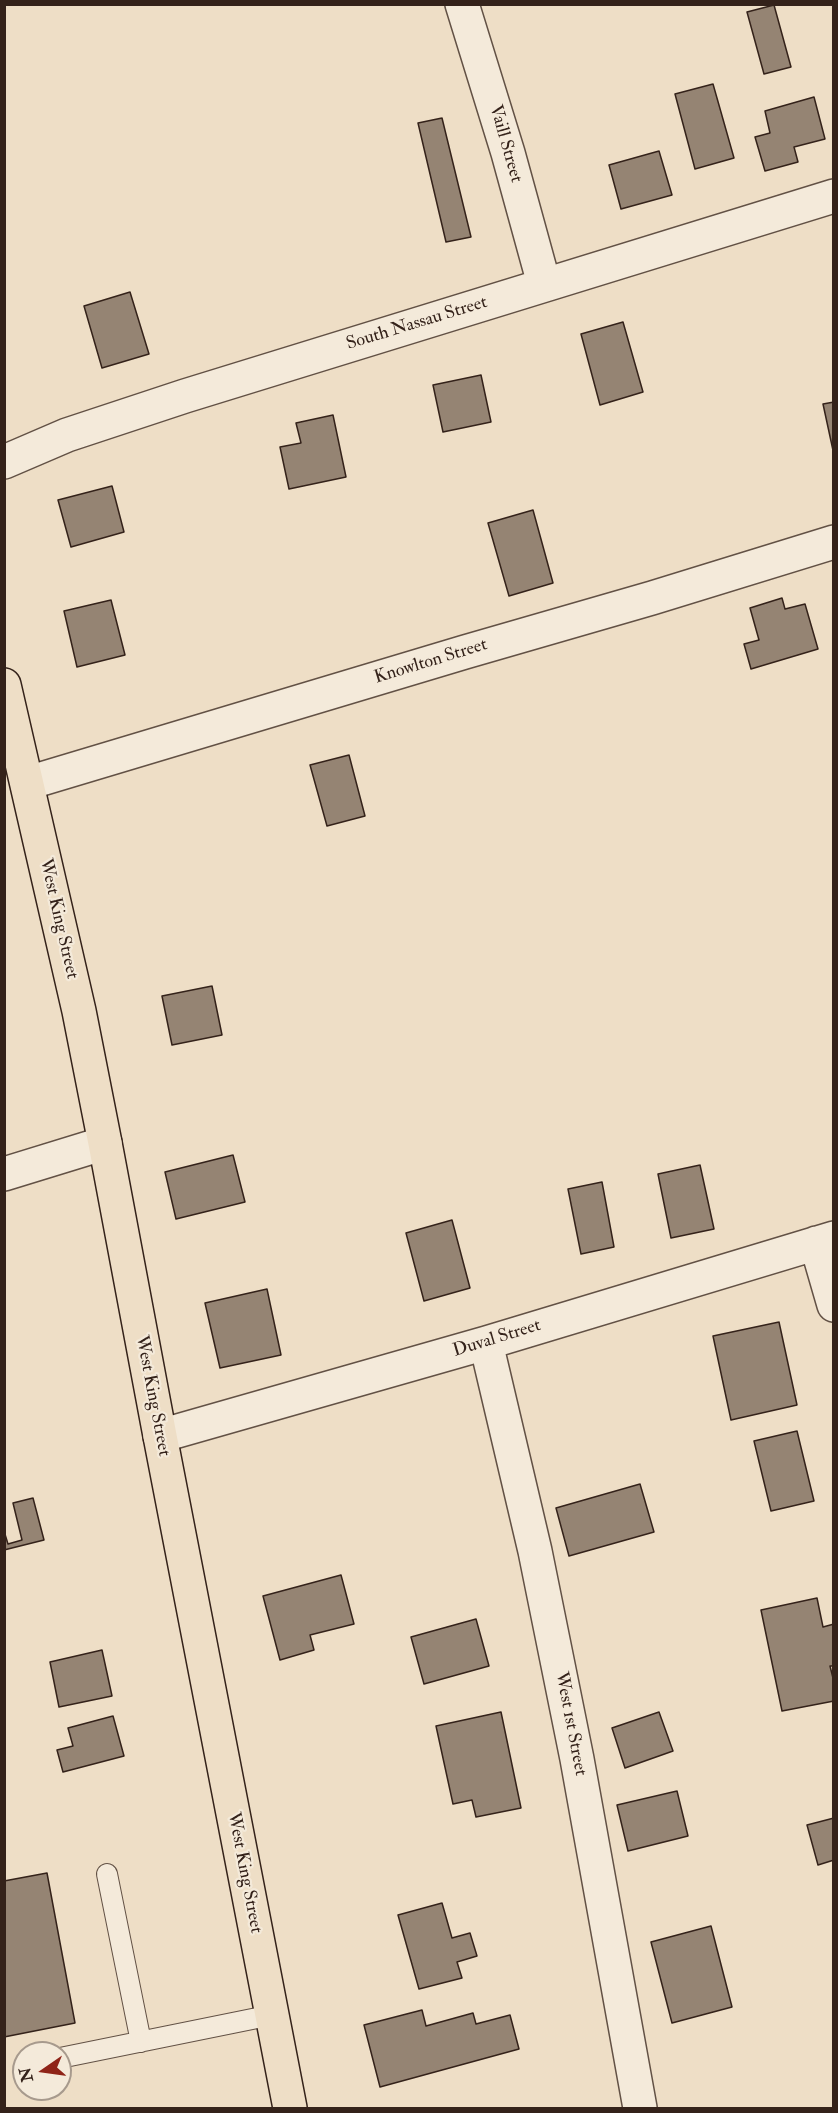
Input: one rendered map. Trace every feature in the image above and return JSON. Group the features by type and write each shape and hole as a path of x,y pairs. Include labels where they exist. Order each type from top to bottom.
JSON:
{"main road":[{"name":"West King Street","path":"4,685 79,1011 290,2109"}],"street":[{"name":"Vaill Street","path":"462,4 508,153 544,284"},
{"name":"South Nassau Street","path":"4,462 67,435 185,396 834,196"},
{"name":"Knowlton Street","path":"28,783 834,542"},
{"path":"4,1174 105,1143"},
{"path":"825,1240 834,1305"},
{"name":"Duval Street","path":"160,1436 486,1343 825,1240"},
{"name":"West 1st Street","path":"486,1343 535,1551 577,1760 640,2109"}],"lane":[{"path":"107,1874 141,2042"},
{"path":"72,2056 272,2015"}],"building":[{"path":"774,5 791,67 764,74 747,12"},
{"path":"713,84 734,158 695,169 675,94"},
{"path":"814,97 825,139 794,147 798,162 765,171 755,137 770,133 765,111"},
{"path":"442,118 471,237 446,242 418,123"},
{"path":"659,151 672,195 621,209 609,165"},
{"path":"130,292 149,354 102,368 84,306"},
{"path":"623,322 643,392 600,405 581,334"},
{"path":"481,375 491,422 443,432 433,385"},
{"path":"834,402 834,455 823,404"},
{"path":"333,415 346,477 289,489 280,447 301,443 296,423"},
{"path":"112,486 124,532 71,547 58,500"},
{"path":"533,510 553,583 509,596 488,523"},
{"path":"782,598 785,609 805,604 818,649 751,669 744,644 759,640 750,608"},
{"path":"111,600 125,655 77,667 64,611"},
{"path":"349,755 365,816 327,826 310,765"},
{"path":"212,986 222,1035 172,1045 162,996"},
{"path":"233,1155 245,1202 176,1219 165,1172"},
{"path":"700,1165 714,1229 671,1238 658,1174"},
{"path":"602,1182 614,1247 581,1254 568,1189"},
{"path":"452,1220 470,1288 424,1301 406,1233"},
{"path":"267,1289 281,1355 220,1368 205,1303"},
{"path":"779,1322 797,1405 731,1420 713,1336"},
{"path":"797,1431 814,1501 771,1511 754,1441"},
{"path":"640,1484 654,1532 569,1556 556,1508"},
{"path":"33,1498 44,1540 4,1550 4,1531 8,1544 22,1540 13,1503"},
{"path":"341,1575 354,1624 310,1635 314,1650 280,1660 263,1596"},
{"path":"817,1598 823,1627 834,1624 834,1666 830,1666 834,1682 834,1701 782,1711 761,1610"},
{"path":"476,1619 489,1666 424,1684 411,1637"},
{"path":"102,1650 112,1696 59,1707 50,1662"},
{"path":"501,1712 521,1808 476,1817 472,1800 453,1804 436,1726"},
{"path":"659,1712 673,1751 625,1768 612,1728"},
{"path":"113,1716 124,1756 63,1772 57,1750 73,1746 68,1728"},
{"path":"677,1791 688,1836 628,1851 617,1805"},
{"path":"834,1818 834,1860 818,1865 807,1825"},
{"path":"47,1873 75,2023 4,2037 4,1881"},
{"path":"442,1903 452,1938 470,1933 477,1956 457,1962 462,1978 419,1989 398,1915"},
{"path":"711,1926 732,2007 672,2023 651,1942"},
{"path":"422,2010 426,2026 473,2013 476,2024 510,2015 519,2049 380,2087 364,2025"}]}
